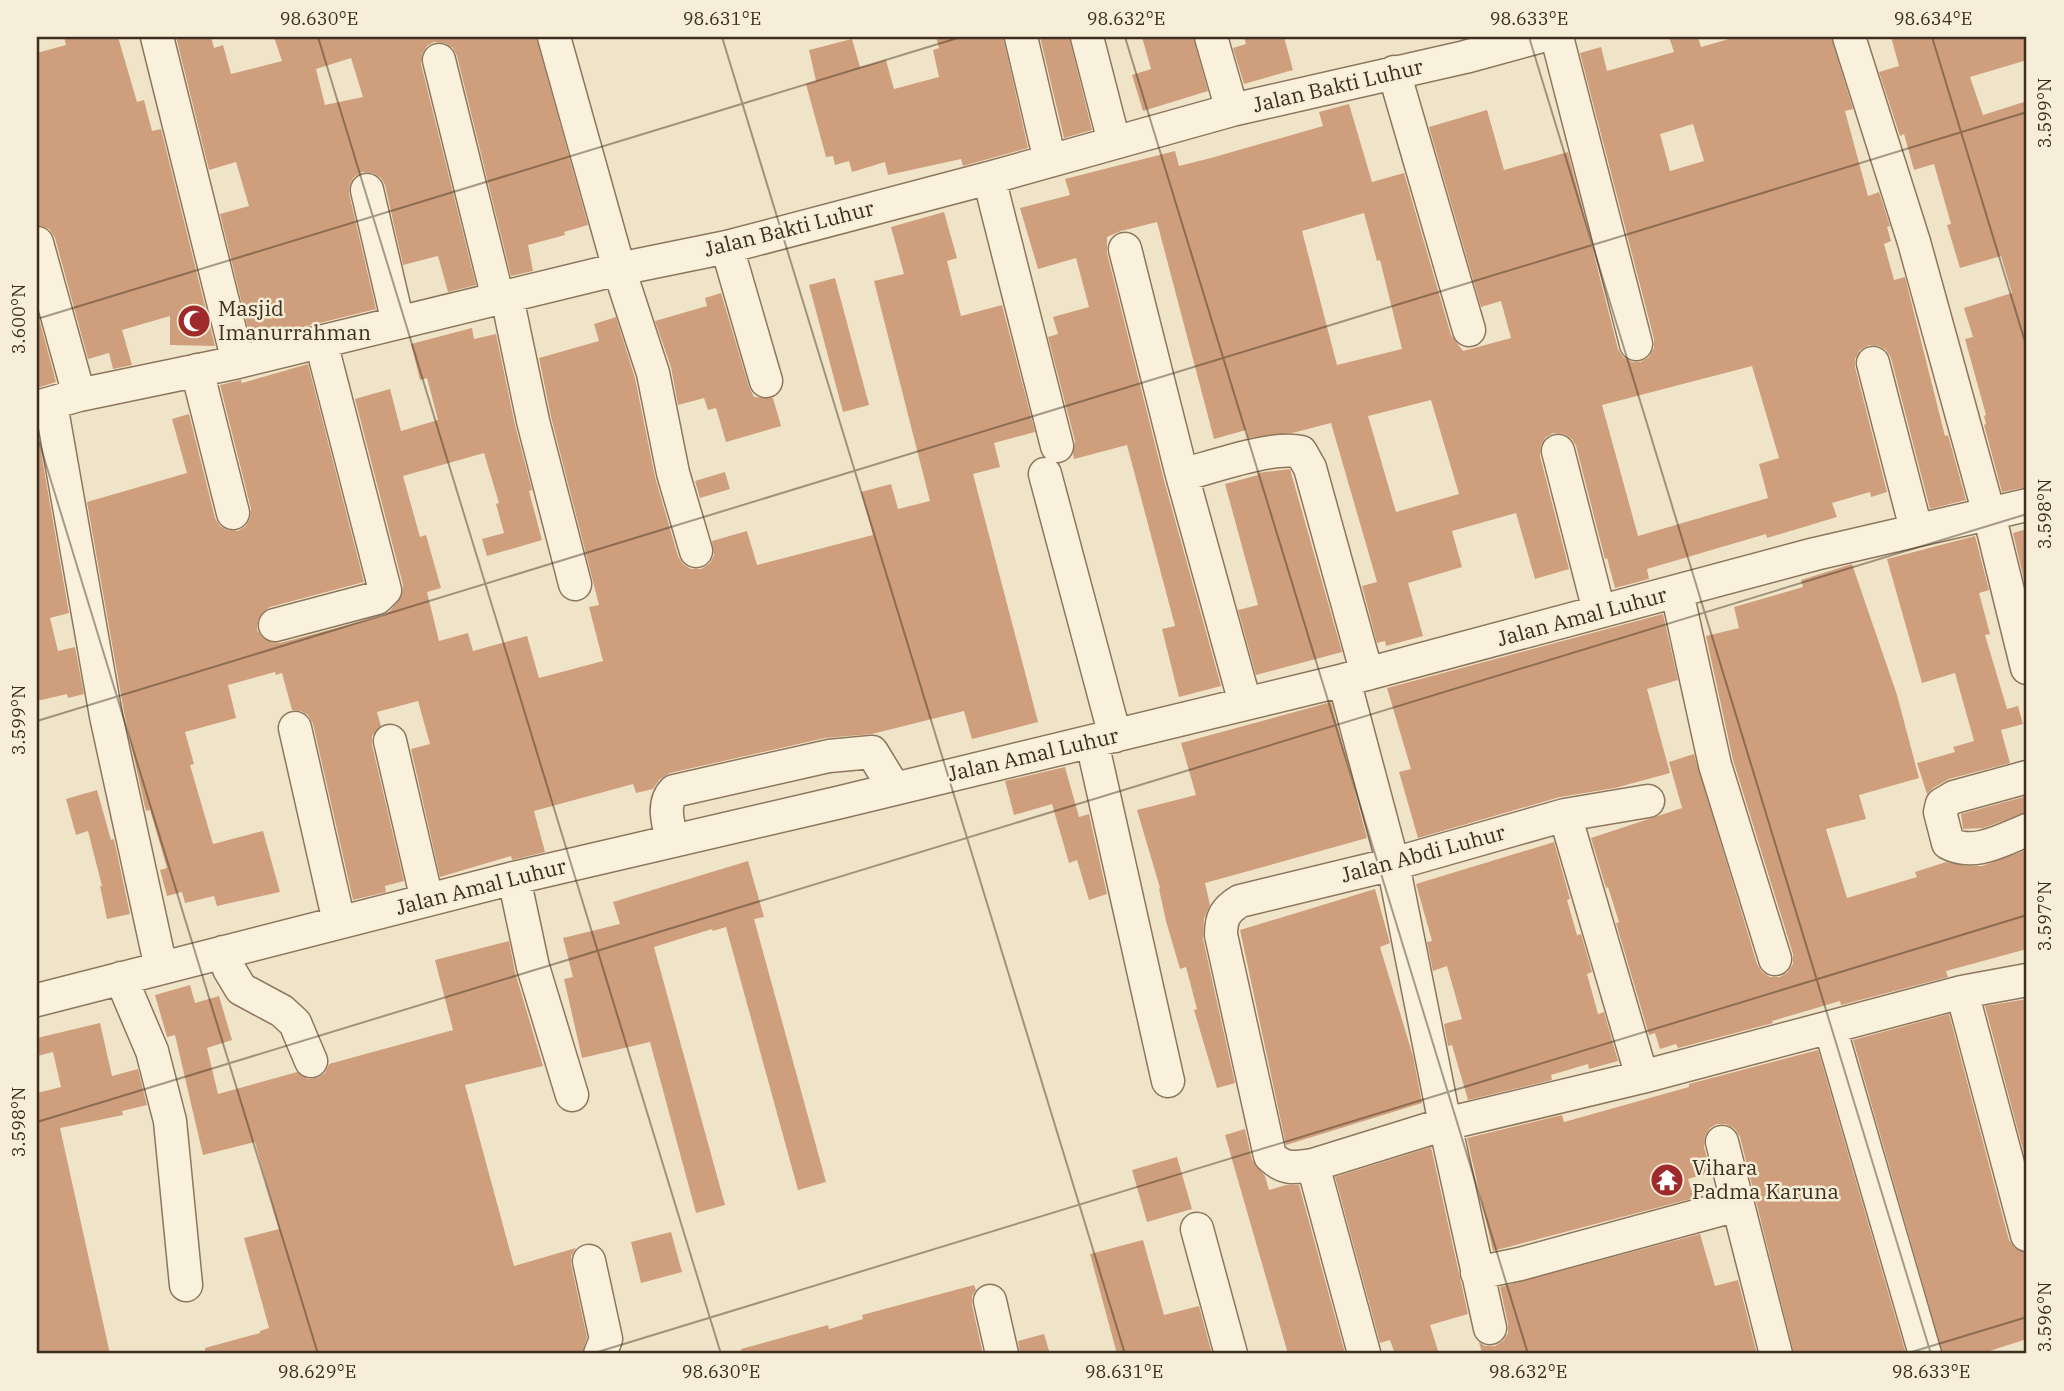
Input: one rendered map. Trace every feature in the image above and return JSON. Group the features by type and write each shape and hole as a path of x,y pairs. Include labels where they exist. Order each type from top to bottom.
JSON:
{"street":[{"path":"157,37 238,362"},
{"path":"554,37 620,269 653,373 673,472 696,551"},
{"path":"1021,37 1050,161"},
{"path":"1087,37 1114,142"},
{"path":"1210,37 1232,110"},
{"name":"Jalan Bakti Luhur","path":"56,402 238,362 620,269 727,247 1232,110 1394,72 1462,47 1538,37"},
{"path":"1557,37 1636,344"},
{"path":"1849,37 1914,242 1989,514 2027,668"},
{"path":"439,60 503,298 575,584"},
{"path":"1394,72 1469,330"},
{"path":"989,178 1051,460 1168,1081"},
{"path":"367,190 398,323"},
{"path":"37,243 56,402 106,716 161,968"},
{"path":"727,247 766,381"},
{"path":"1125,249 1182,475 1245,703"},
{"path":"275,625 377,598 385,590 321,342"},
{"path":"1873,363 1916,529"},
{"path":"197,370 233,513"},
{"path":"1182,475 1290,449 1301,452 1310,468 1490,1328"},
{"path":"1558,451 1599,611"},
{"name":"Jalan Amal Luhur","path":"37,1000 514,878 1355,677 1815,554 2027,505"},
{"path":"1677,592 1716,765 1775,959"},
{"path":"295,728 339,922"},
{"path":"390,741 427,900"},
{"path":"672,841 666,804 667,797 674,791 829,756 872,752 894,788"},
{"path":"829,756 841,802"},
{"path":"2027,778 1954,797 1942,804 1940,812 1948,843 1959,849 1993,845 2027,830"},
{"name":"Jalan Abdi Luhur","path":"1313,1165 1285,1167 1270,1156 1221,935 1221,920 1229,908 1240,901 1393,864 1565,815 1648,801"},
{"path":"1565,815 1642,1077"},
{"path":"514,878 533,967 572,1094"},
{"path":"223,952 241,989 282,1010 295,1023 311,1061"},
{"path":"121,978 152,1051 170,1121 186,1285"},
{"path":"1363,1353 1313,1165 1446,1124 1642,1077 1962,992 2027,981"},
{"path":"1962,992 2027,1235"},
{"path":"1830,1027 1925,1354"},
{"path":"1722,1142 1776,1354"},
{"path":"1477,1273 1520,1264 1737,1205"},
{"path":"1197,1229 1231,1354"},
{"path":"589,1261 606,1339 600,1354"},
{"path":"990,1301 1002,1354"}],"building":[{"path":"64,37 118,37 137,102 144,100 152,131 161,129 215,346 170,345 170,316 122,330 132,365 113,369 109,353 88,359 55,238 49,229 37,225 37,53 66,45"},
{"path":"176,37 211,37 214,48 223,45 231,74 282,61 274,37 536,37 588,225 564,232 565,235 528,245 533,271 511,276 457,56 453,48 445,43 434,42 427,46 422,54 421,64 476,285 448,292 438,256 403,265 385,185 381,178 373,173 362,172 354,177 349,193 376,309 251,340 220,214 249,206 236,162 209,170","holes":["351,58 363,97 325,105 316,69"]},
{"path":"936,37 1003,37 1028,148 963,166 961,159 888,175 885,162 852,172 849,161 835,165 833,156 826,157 806,84 816,81 809,50 852,39 860,67 886,60 894,89 939,77 933,50 939,48"},
{"path":"1040,37 1069,37 1092,130 1064,138"},
{"path":"1142,37 1193,37 1208,91 1143,111 1132,75 1151,69"},
{"path":"1244,37 1284,37 1293,70 1244,84 1233,48 1246,44"},
{"path":"1669,37 1698,37 1701,47 1736,37 1831,37 1853,109 1845,111 1868,196 1879,192 1890,226 1887,227 1891,241 1884,244 1894,280 1905,277 1945,436 1948,435 1966,500 1930,509 1891,358 1886,350 1869,345 1860,350 1855,359 1855,367 1887,492 1871,497 1870,492 1832,503 1837,517 1767,538 1766,534 1647,569 1649,579 1615,588 1576,446 1572,439 1564,434 1553,433 1546,437 1541,445 1540,456 1569,569 1535,579 1516,513 1452,531 1462,567 1408,583 1423,636 1386,646 1385,641 1377,643 1362,586 1377,582 1331,423 1292,433 1248,438 1246,430 1214,439 1157,222 1121,231 1107,237 1107,253 1164,480 1221,686 1179,697 1162,629 1175,626 1127,445 1074,459 1075,441 1048,337 1058,334 1053,317 1089,307 1076,258 1038,269 1020,208 1070,195 1065,179 1175,151 1179,166 1211,158 1323,126 1319,112 1349,104 1372,182 1404,173 1451,335 1463,351 1511,338 1501,301 1481,307 1429,127 1487,110 1504,170 1568,152 1618,349 1623,357 1632,362 1640,362 1649,357 1654,348 1654,339 1580,53 1601,47 1607,71 1674,52","holes":["1693,124 1704,161 1670,171 1660,134","1364,213 1377,261 1380,260 1402,349 1337,365 1302,231","1752,366 1779,458 1759,464 1768,498 1638,536 1602,405","1431,400 1459,494 1396,512 1368,416"]},
{"path":"1891,37 2027,37 2027,60 1970,77 1983,115 2027,101 2027,487 2002,492 1984,425 1986,415 1965,339 1973,337 1964,308 2012,293 2001,256 1960,268 1947,225 1951,224 1934,164 1914,170 1904,134 1900,136 1879,72 1899,66"},
{"path":"944,212 957,258 947,261 961,316 1002,305 1035,432 994,443 1000,467 973,474 1038,722 972,739 964,711 872,734 825,738 670,773 659,780 653,789 636,793 633,784 534,811 545,852 512,860 511,856 440,877 411,749 430,744 418,701 377,712 381,726 372,736 404,881 385,886 386,892 353,900 313,724 308,715 292,710 282,673 276,675 275,672 228,685 236,718 185,732 194,764 190,765 213,844 263,831 280,892 217,906 214,896 185,903 182,892 167,896 160,870 167,868 150,810 146,811 124,712 87,502 187,473 172,419 189,414 215,518 220,526 227,530 238,531 246,526 251,509 220,385 241,380 242,383 308,364 364,582 270,607 263,612 258,620 257,630 270,642 280,643 382,616 390,611 402,595 403,585 355,399 390,389 401,431 438,420 427,378 420,380 411,344 472,328 474,339 496,334 542,540 487,556 482,539 504,533 496,504 499,503 484,453 403,476 420,537 426,535 441,588 427,592 439,641 468,633 473,651 527,636 539,678 603,661 589,607 599,605 551,417 539,358 599,341 594,324 616,317 635,378 655,477 678,556 683,564 691,569 701,569 710,563 714,555 712,541 747,531 757,565 873,535 861,492 891,484 898,509 930,501 874,281 904,274 891,227"},
{"path":"835,278 869,405 843,412 809,285"},
{"path":"721,293 749,387 754,397 773,398 781,426 726,442 716,408 708,410 704,398 678,405 671,367 655,321 707,306 705,298"},
{"path":"37,311 56,382 37,388"},
{"path":"37,429 69,613 50,618 58,651 75,647 84,694 68,698 67,694 37,701"},
{"path":"1290,469 1342,652 1256,675 1238,610 1258,605 1225,484 1258,475 1257,473"},
{"path":"725,472 730,489 700,498 695,481"},
{"path":"2027,529 2027,579 2024,580 2013,533"},
{"path":"1975,536 1989,590 1979,593 1990,634 1985,635 2007,709 2018,706 2023,724 2001,730 2010,763 1949,779 1927,794 1917,763 1955,752 1953,747 1974,741 1955,673 1922,683 1887,559"},
{"path":"1852,564 1897,695 1919,778 1859,795 1866,819 1826,829 1847,898 1917,877 1915,872 1946,862 1982,866 2027,850 2027,949 1946,971 1948,977 1841,1005 1840,1001 1772,1021 1773,1023 1678,1048 1676,1044 1660,1049 1655,1033 1649,1035 1616,923 1619,922 1591,838 1682,808 1669,762 1694,754 1757,964 1762,972 1770,977 1780,977 1788,972 1793,964 1793,954 1733,760 1706,636 1739,628 1734,607 1803,587 1801,580"},
{"path":"1663,614 1678,680 1647,689 1670,773 1615,788 1560,797 1418,838 1399,772 1411,769 1387,688"},
{"path":"1331,702 1367,838 1205,883 1210,905 1204,919 1203,939 1235,1083 1217,1088 1194,1010 1197,1009 1186,967 1180,969 1137,810 1196,795 1181,743"},
{"path":"1065,767 1079,817 1089,814 1107,894 1089,900 1077,860 1069,863 1052,804 1014,815 1005,781"},
{"path":"97,790 111,840 114,839 130,914 107,919 88,831 76,835 66,799"},
{"path":"2027,796 2027,812 1983,828 1963,829 1961,814"},
{"path":"1554,842 1577,935 1581,934 1592,972 1587,974 1598,1014 1604,1012 1618,1061 1589,1069 1588,1064 1551,1075 1552,1080 1468,1100 1452,1045 1448,1046 1444,1024 1462,1019 1447,966 1433,971 1427,942 1432,941 1416,884"},
{"path":"748,861 764,917 754,919 826,1182 798,1190 726,927 713,931 712,929 654,947 725,1205 696,1213 650,1042 582,1058 564,979 573,977 563,938 620,924 613,902"},
{"path":"1375,889 1390,943 1380,947 1413,1056 1422,1103 1286,1145 1240,930"},
{"path":"509,941 515,972 543,1066 465,1085 514,1266 576,1248 571,1256 571,1264 587,1337 582,1354 205,1354 205,1348 269,1328 244,1238 279,1229 255,1142 203,1155 175,1035 167,1037 155,995 190,985 195,1003 219,996 232,1040 207,1048 218,1094 297,1072 308,1079 317,1078 325,1073 329,1064 453,1030 435,960"},
{"path":"2027,999 2027,1165 1985,1006"},
{"path":"1949,1014 2009,1240 2015,1248 2027,1253 2027,1339 1980,1354 1943,1354 1853,1040"},
{"path":"100,1023 112,1076 138,1069 147,1105 122,1111 123,1115 60,1128 110,1354 37,1354 37,1093 61,1087 53,1052 37,1056 37,1038"},
{"path":"1818,1050 1906,1354 1794,1354 1740,1137 1735,1129 1726,1124 1717,1124 1710,1128 1705,1136 1704,1147 1711,1172 1688,1179 1694,1198 1493,1251 1467,1138 1562,1115 1564,1122 1689,1087 1689,1084"},
{"path":"1245,1129 1252,1160 1265,1176 1269,1190 1286,1185 1299,1185 1345,1353 1288,1354 1225,1135"},
{"path":"1431,1147 1468,1314 1430,1325 1439,1354 1395,1354 1390,1340 1380,1343 1335,1177"},
{"path":"1177,1157 1192,1209 1147,1222 1132,1170"},
{"path":"671,1232 682,1272 641,1283 631,1242"},
{"path":"1700,1234 1715,1286 1738,1280 1757,1354 1482,1354 1479,1342 1485,1346 1495,1346 1503,1341 1508,1333 1500,1287"},
{"path":"1143,1240 1164,1315 1199,1306 1212,1354 1117,1354 1090,1254"},
{"path":"974,1285 976,1290 972,1296 972,1305 983,1354 742,1354 741,1349 828,1325 829,1329 863,1319 862,1315"},
{"path":"1044,1334 1050,1354 1020,1354 1018,1341"}],"place":[{"name":"Masjid Imanurrahman","path":"194,321"},
{"name":"Vihara Padma Karuna","path":"1667,1180"}]}
